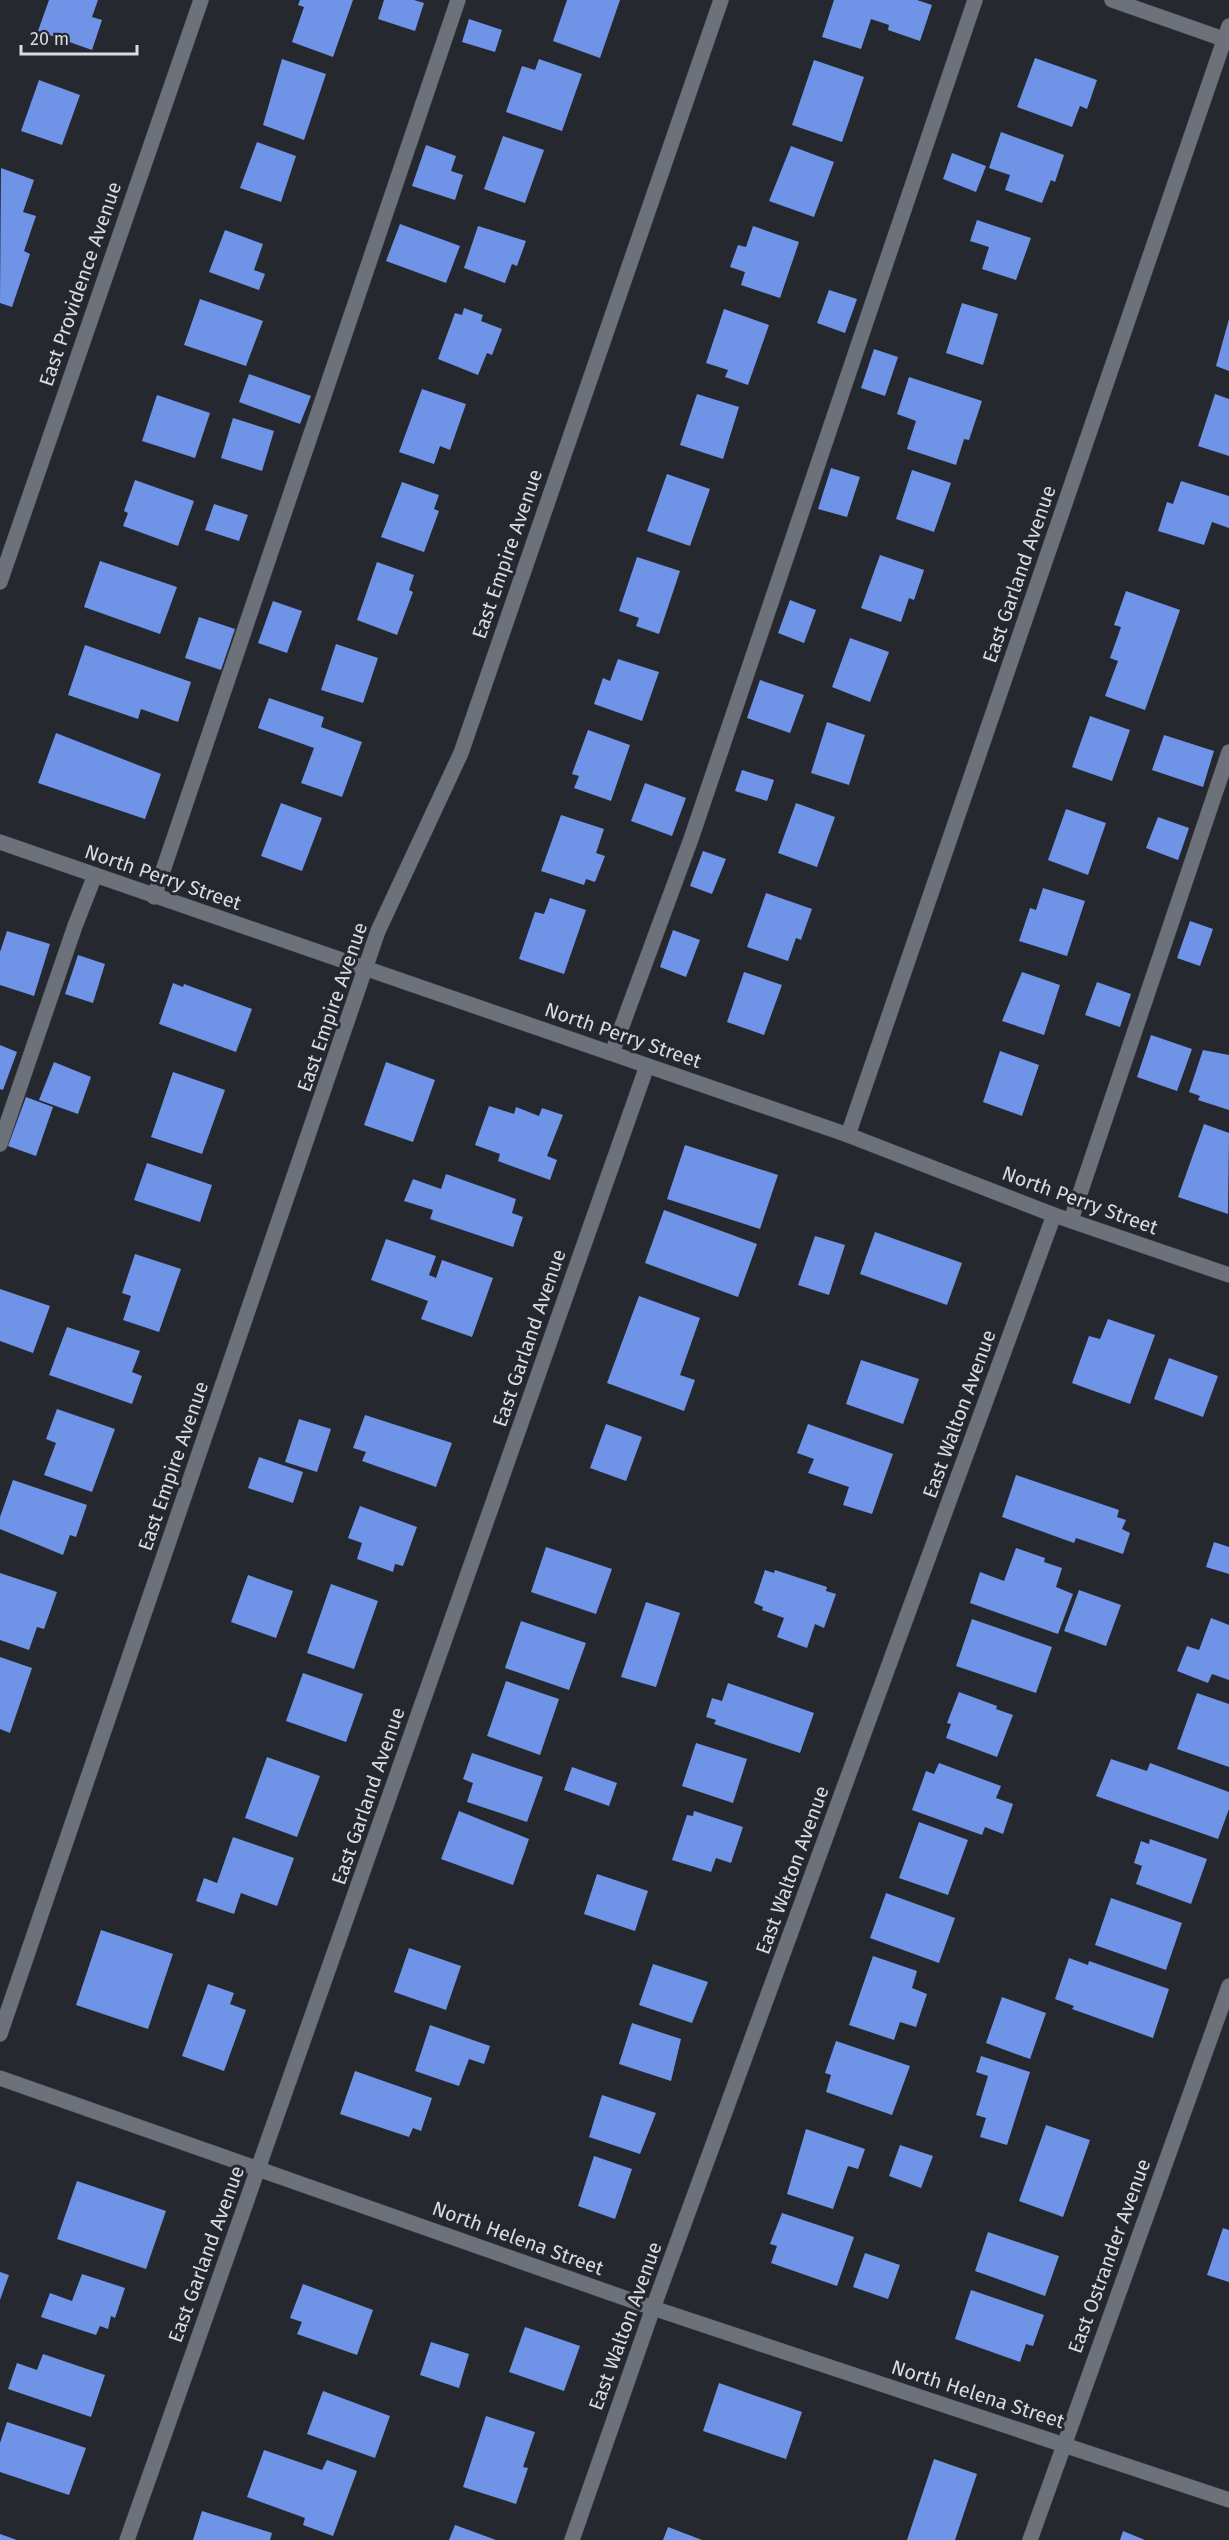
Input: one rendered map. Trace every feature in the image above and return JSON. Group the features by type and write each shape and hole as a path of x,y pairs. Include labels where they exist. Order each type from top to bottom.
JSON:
{"street":[{"name":"East Providence Avenue","path":"0,582 201,0"},
{"path":"154,897 458,0"},
{"name":"East Empire Avenue","path":"0,2034 378,931 461,753 721,0"},
{"path":"612,1053 691,839 975,0"},
{"path":"1112,0 1228,35"},
{"name":"East Garland Avenue","path":"848,1135 1228,35"},
{"path":"1071,1220 1229,752"},
{"name":"North Perry Street","path":"0,842 848,1135 1054,1215 1229,1275"},
{"path":"0,1144 75,926 95,875"},
{"name":"East Garland Avenue","path":"127,2540 647,1066"},
{"name":"East Walton Avenue","path":"572,2540 653,2308 1054,1215"},
{"name":"East Ostrander Avenue","path":"1030,2540 1229,1986"},
{"name":"North Helena Street","path":"0,2078 653,2308 1229,2500"}],"building":[{"path":"49,0 98,0 92,17 102,20 92,50 38,31"},
{"path":"300,0 353,0 333,57 292,42 304,7 298,5"},
{"path":"384,0 414,0 424,3 415,31 378,19"},
{"path":"567,0 620,0 600,58 553,41"},
{"path":"834,0 917,0 932,5 920,41 888,30 889,25 871,19 861,49 822,37"},
{"path":"469,19 502,30 495,52 462,42"},
{"path":"1035,58 1097,80 1087,109 1080,106 1072,127 1017,107"},
{"path":"282,59 326,74 304,140 263,125"},
{"path":"539,59 582,74 562,131 506,112 522,66 535,70"},
{"path":"814,60 864,77 842,142 792,125"},
{"path":"39,80 80,95 62,145 21,131"},
{"path":"1001,132 1064,155 1055,182 1051,180 1042,203 1005,190 1010,175 989,168"},
{"path":"503,136 544,150 525,203 484,189"},
{"path":"257,142 296,156 281,202 240,188"},
{"path":"426,145 456,156 451,171 463,175 455,200 412,186"},
{"path":"791,146 834,162 814,217 769,201"},
{"path":"952,153 986,166 976,192 943,179"},
{"path":"1,168 34,180 23,212 36,216 24,251 30,254 12,307 0,303"},
{"path":"977,220 1031,238 1016,280 982,269 989,247 970,241"},
{"path":"400,224 460,246 446,283 386,261"},
{"path":"478,226 526,241 517,266 512,264 505,283 464,268"},
{"path":"753,226 799,242 780,298 741,285 745,272 730,267 738,245 746,247"},
{"path":"225,230 263,244 254,270 265,274 259,290 209,272"},
{"path":"829,290 857,299 845,333 817,323"},
{"path":"200,299 263,321 246,366 184,345"},
{"path":"962,303 998,314 983,365 946,353"},
{"path":"464,308 483,315 481,321 502,329 492,355 487,353 478,375 438,359 455,313 462,315"},
{"path":"724,309 769,325 748,385 725,377 728,370 706,363"},
{"path":"1229,319 1229,371 1216,366"},
{"path":"874,349 898,357 885,396 861,388"},
{"path":"249,374 311,396 300,424 239,402"},
{"path":"909,377 982,401 969,440 964,439 956,465 907,449 916,421 897,414"},
{"path":"422,389 466,404 450,450 440,446 434,464 399,452"},
{"path":"697,394 739,407 723,459 680,445"},
{"path":"1215,394 1229,399 1229,456 1198,446"},
{"path":"157,395 210,413 195,458 142,441"},
{"path":"233,418 274,431 262,471 221,458"},
{"path":"831,468 860,477 847,517 818,509"},
{"path":"912,470 951,483 934,532 896,519"},
{"path":"667,474 710,489 690,546 647,531"},
{"path":"135,480 194,501 178,546 123,526 128,513 124,511"},
{"path":"1181,481 1229,496 1229,528 1212,522 1204,545 1158,531 1167,502 1173,504"},
{"path":"402,482 439,495 434,509 439,511 424,552 381,537"},
{"path":"214,504 248,515 239,541 205,530"},
{"path":"880,555 924,570 914,600 909,598 901,622 861,608"},
{"path":"637,557 680,571 659,634 636,626 639,618 619,611"},
{"path":"100,561 177,587 160,634 84,607"},
{"path":"377,562 414,575 409,590 413,592 397,635 357,620"},
{"path":"1126,591 1180,610 1145,710 1105,696 1118,661 1110,658 1121,627 1114,625"},
{"path":"790,600 816,610 804,643 778,633"},
{"path":"273,601 302,611 287,653 258,643"},
{"path":"199,617 235,629 221,670 185,658"},
{"path":"850,638 889,652 870,702 832,687"},
{"path":"336,644 378,658 363,703 321,690"},
{"path":"85,645 191,682 178,722 141,709 138,719 68,695"},
{"path":"618,659 659,672 642,721 594,704 603,678 610,681"},
{"path":"760,680 804,695 790,733 747,718"},
{"path":"269,698 324,717 321,727 362,742 342,797 301,783 314,748 258,728"},
{"path":"1090,716 1130,730 1112,781 1072,767"},
{"path":"827,722 865,735 849,785 811,773"},
{"path":"588,730 630,745 611,801 574,788 579,776 572,774"},
{"path":"56,733 161,774 145,819 38,783"},
{"path":"1164,735 1214,751 1203,787 1152,770"},
{"path":"742,770 774,780 767,801 735,791"},
{"path":"645,783 686,798 672,836 631,821"},
{"path":"281,803 322,818 302,871 261,856"},
{"path":"796,803 835,817 817,867 778,853"},
{"path":"1066,809 1106,823 1088,875 1048,860"},
{"path":"561,815 604,829 596,853 605,856 595,882 586,879 584,885 541,871"},
{"path":"1158,817 1189,828 1178,860 1146,848"},
{"path":"703,851 726,859 712,894 690,886"},
{"path":"1043,888 1085,901 1067,956 1019,941 1030,908 1036,910"},
{"path":"766,893 812,909 801,940 796,938 788,961 747,947"},
{"path":"550,898 586,910 564,974 519,959 535,912 544,914"},
{"path":"1190,921 1213,929 1200,966 1177,958"},
{"path":"673,930 700,940 686,977 660,967"},
{"path":"7,931 50,944 34,996 0,985 0,952"},
{"path":"78,955 105,964 93,1003 65,994"},
{"path":"744,972 782,985 764,1035 727,1022"},
{"path":"1022,972 1060,985 1044,1035 1002,1021"},
{"path":"1097,982 1131,994 1120,1027 1085,1015"},
{"path":"173,983 183,987 184,984 252,1009 236,1052 159,1024"},
{"path":"1151,1035 1192,1049 1177,1091 1137,1077"},
{"path":"0,1045 17,1052 3,1090 0,1089"},
{"path":"1203,1050 1229,1055 1229,1110 1198,1100 1200,1096 1189,1092"},
{"path":"1000,1051 1039,1065 1022,1116 983,1102"},
{"path":"54,1062 91,1077 78,1114 39,1100"},
{"path":"386,1062 435,1080 413,1142 364,1125"},
{"path":"173,1072 225,1090 202,1154 151,1137"},
{"path":"26,1097 53,1107 36,1156 8,1146"},
{"path":"489,1106 514,1114 516,1107 539,1116 542,1108 563,1115 547,1156 557,1160 550,1180 498,1161 500,1154 475,1145"},
{"path":"1204,1124 1229,1133 1228,1214 1178,1197"},
{"path":"685,1145 778,1175 760,1229 667,1199"},
{"path":"147,1163 212,1185 200,1222 134,1200"},
{"path":"446,1174 516,1199 512,1213 523,1217 513,1247 430,1219 433,1210 404,1201 413,1179 441,1189"},
{"path":"664,1210 757,1244 738,1297 645,1263"},
{"path":"875,1232 962,1263 947,1305 860,1274"},
{"path":"815,1236 845,1245 829,1295 798,1285"},
{"path":"386,1239 436,1256 429,1275 436,1278 442,1260 493,1278 472,1337 421,1319 428,1301 371,1280"},
{"path":"135,1254 181,1269 159,1332 123,1320 131,1296 122,1293"},
{"path":"0,1289 50,1306 33,1353 0,1341"},
{"path":"639,1296 700,1318 680,1375 695,1380 684,1411 607,1383"},
{"path":"1108,1319 1155,1335 1130,1404 1072,1383 1089,1336 1100,1339"},
{"path":"67,1327 140,1351 132,1372 142,1376 132,1404 49,1375"},
{"path":"1169,1358 1218,1376 1203,1417 1154,1399"},
{"path":"861,1360 919,1379 903,1424 846,1404"},
{"path":"57,1409 115,1429 92,1492 44,1475 56,1443 46,1439"},
{"path":"365,1415 452,1443 436,1487 362,1461 366,1452 353,1448"},
{"path":"299,1419 331,1429 317,1472 285,1462"},
{"path":"606,1424 642,1437 626,1481 590,1468"},
{"path":"808,1424 893,1454 872,1514 843,1505 849,1487 808,1473 814,1459 797,1453"},
{"path":"259,1457 303,1472 293,1503 248,1488"},
{"path":"1016,1475 1119,1510 1117,1517 1126,1520 1122,1529 1130,1533 1123,1554 1076,1538 1074,1543 1002,1517"},
{"path":"13,1480 87,1505 76,1537 70,1535 63,1555 0,1529 0,1517"},
{"path":"360,1506 417,1527 403,1566 395,1564 393,1572 357,1559 362,1543 348,1538"},
{"path":"1214,1542 1229,1547 1229,1574 1206,1567"},
{"path":"546,1547 612,1569 596,1614 531,1592"},
{"path":"1016,1548 1045,1558 1044,1562 1062,1568 1056,1587 1073,1594 1058,1634 970,1603 980,1572 1004,1581"},
{"path":"765,1570 774,1573 775,1570 827,1587 826,1591 836,1594 824,1628 815,1624 807,1648 777,1637 784,1618 762,1610 763,1607 754,1603"},
{"path":"0,1573 57,1592 44,1629 37,1627 29,1650 0,1640"},
{"path":"248,1575 293,1591 276,1638 231,1622"},
{"path":"331,1584 378,1601 354,1669 307,1653"},
{"path":"1079,1590 1121,1605 1106,1646 1064,1631"},
{"path":"646,1602 680,1613 656,1687 621,1677"},
{"path":"1211,1618 1229,1625 1229,1680 1212,1674 1208,1683 1177,1671 1187,1646 1199,1650"},
{"path":"972,1619 1052,1647 1036,1693 956,1666"},
{"path":"521,1621 586,1643 569,1690 505,1668"},
{"path":"0,1657 32,1668 10,1733 0,1729"},
{"path":"303,1673 363,1694 346,1742 286,1721"},
{"path":"506,1681 559,1699 540,1755 487,1736"},
{"path":"728,1683 814,1713 800,1753 714,1724 716,1720 706,1717 712,1698 722,1701"},
{"path":"959,1692 997,1706 996,1709 1013,1715 997,1757 946,1738 951,1724 947,1723"},
{"path":"1197,1693 1229,1704 1229,1767 1177,1749"},
{"path":"696,1743 747,1759 733,1803 682,1786"},
{"path":"472,1753 543,1777 527,1822 467,1802 473,1783 463,1779"},
{"path":"267,1757 320,1776 297,1837 245,1818"},
{"path":"1111,1759 1147,1771 1150,1763 1229,1792 1229,1809 1218,1839 1096,1796"},
{"path":"939,1763 1001,1786 996,1798 1013,1804 1003,1834 985,1827 982,1835 912,1810 926,1771 934,1774"},
{"path":"572,1767 617,1783 609,1806 564,1790"},
{"path":"459,1811 529,1839 513,1885 441,1859"},
{"path":"694,1811 743,1827 731,1863 716,1858 711,1872 672,1860 687,1815 693,1816"},
{"path":"919,1822 968,1840 948,1895 899,1878"},
{"path":"233,1837 294,1858 277,1906 241,1893 234,1914 196,1901 204,1878 217,1883"},
{"path":"1150,1839 1207,1859 1191,1904 1136,1884 1142,1866 1134,1863 1141,1841 1149,1844"},
{"path":"597,1874 648,1891 635,1931 584,1914"},
{"path":"886,1893 955,1918 939,1963 870,1938"},
{"path":"1111,1898 1182,1923 1166,1970 1095,1945"},
{"path":"101,1930 173,1954 148,2029 76,2005"},
{"path":"409,1948 461,1966 446,2010 394,1992"},
{"path":"873,1956 917,1971 912,1988 927,1994 916,2027 900,2022 894,2040 849,2025"},
{"path":"1069,1958 1088,1965 1089,1961 1169,1989 1153,2038 1072,2009 1074,2006 1055,1999"},
{"path":"653,1964 708,1982 692,2023 639,2005"},
{"path":"208,1984 234,1993 230,2004 246,2010 224,2071 182,2056"},
{"path":"1002,1997 1046,2013 1030,2059 986,2043"},
{"path":"632,2023 681,2039 671,2081 619,2064"},
{"path":"430,2025 490,2046 484,2064 469,2059 459,2086 415,2071"},
{"path":"836,2041 910,2066 892,2115 826,2092 831,2075 825,2073"},
{"path":"981,2056 1030,2072 1007,2145 980,2137 986,2118 976,2115 988,2076 976,2072"},
{"path":"355,2071 432,2098 421,2131 413,2128 409,2137 340,2114"},
{"path":"602,2095 656,2113 640,2154 589,2137"},
{"path":"1046,2125 1090,2140 1063,2217 1019,2201"},
{"path":"806,2129 865,2149 858,2169 848,2166 833,2209 787,2194"},
{"path":"900,2145 933,2156 921,2188 889,2176"},
{"path":"594,2156 632,2169 615,2219 578,2206"},
{"path":"77,2181 166,2211 146,2269 57,2239"},
{"path":"782,2213 854,2237 837,2286 771,2263 777,2246 770,2244"},
{"path":"1223,2228 1229,2230 1229,2282 1207,2275"},
{"path":"988,2232 1059,2256 1045,2296 975,2271"},
{"path":"865,2253 900,2265 888,2299 853,2287"},
{"path":"0,2272 9,2275 0,2300"},
{"path":"82,2274 125,2288 115,2318 111,2316 108,2329 100,2326 96,2335 41,2317 50,2293 72,2301"},
{"path":"303,2284 373,2310 357,2355 297,2334 302,2322 290,2318"},
{"path":"971,2290 1044,2315 1033,2346 1026,2344 1020,2362 955,2339"},
{"path":"525,2327 580,2346 564,2391 509,2372"},
{"path":"431,2342 469,2354 459,2388 420,2375"},
{"path":"43,2354 105,2375 91,2417 8,2389 17,2363 37,2370"},
{"path":"719,2383 802,2412 786,2459 703,2431"},
{"path":"323,2391 390,2416 375,2458 307,2434"},
{"path":"486,2416 535,2432 523,2467 528,2468 516,2504 463,2487"},
{"path":"7,2422 86,2448 69,2495 0,2472 0,2443"},
{"path":"264,2450 322,2470 327,2460 357,2471 333,2536 303,2525 305,2518 247,2497"},
{"path":"934,2459 977,2474 955,2540 907,2540"},
{"path":"202,2511 272,2533 270,2540 193,2540"},
{"path":"455,2525 496,2540 449,2540"},
{"path":"668,2527 702,2540 663,2540"},
{"path":"1123,2531 1145,2540 1120,2540"},
{"path":"0,2534 17,2540 0,2540"}]}
